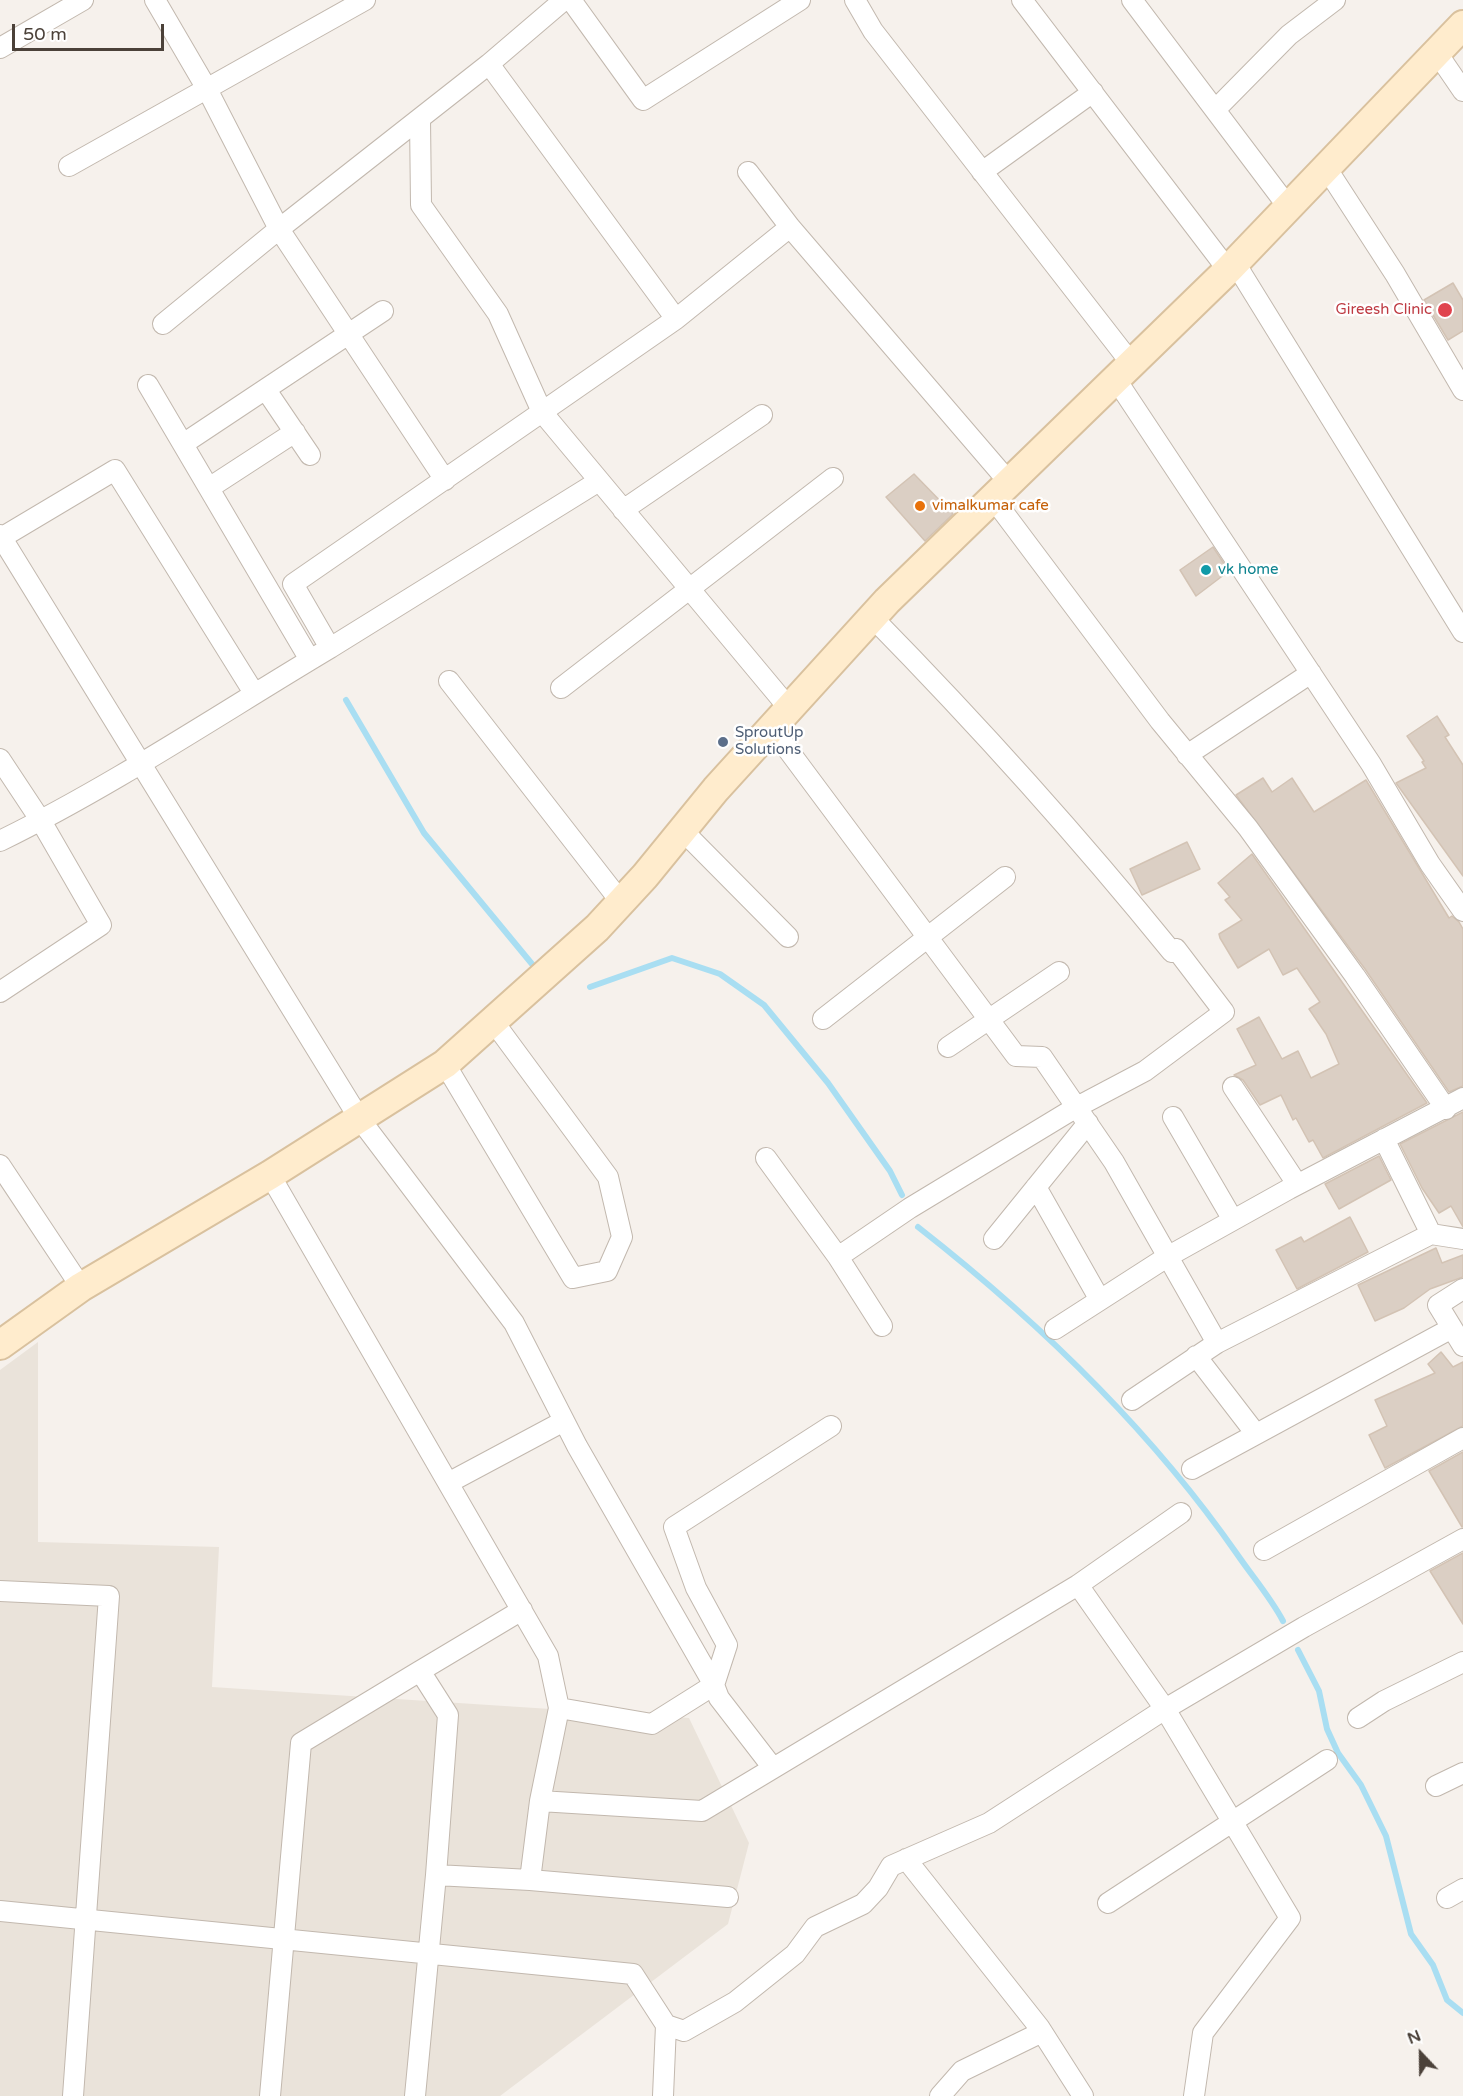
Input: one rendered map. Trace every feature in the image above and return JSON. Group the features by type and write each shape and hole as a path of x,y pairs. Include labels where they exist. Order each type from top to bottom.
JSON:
{"main road":[{"path":"0,1345 81,1287 270,1175 445,1064 597,928 779,717 872,617 1000,489 1232,267 1463,25"}],"street":[{"path":"0,48 84,0"},
{"path":"155,0 207,89 279,229 444,480"},
{"path":"69,166 365,0"},
{"path":"163,324 279,229 489,64 564,0"},
{"path":"572,0 643,100 800,0"},
{"path":"855,0 873,31 982,172 1123,371 1311,673 1463,911"},
{"path":"1022,0 1232,267 1463,632"},
{"path":"1132,0 1289,208"},
{"path":"1215,110 1289,35 1335,0"},
{"path":"1437,53 1463,91"},
{"path":"489,64 676,320"},
{"path":"982,172 1093,92"},
{"path":"420,119 421,205 498,314 542,412 690,590 928,937 1016,1056 1042,1057 1114,1162 1217,1343"},
{"path":"1327,169 1395,274 1463,390"},
{"path":"748,172 1000,489 1187,755 1248,828 1355,976 1446,1109"},
{"path":"330,648 293,584 676,320 790,227"},
{"path":"183,444 383,311"},
{"path":"148,386 310,660"},
{"path":"266,390 310,455"},
{"path":"623,510 762,415"},
{"path":"209,488 295,432"},
{"path":"254,693 115,470 1,537 360,1118 514,1323 564,1421 714,1685 719,1698 772,1768"},
{"path":"561,688 833,478"},
{"path":"0,841 41,821 141,762 599,481"},
{"path":"838,1257 910,1208 1082,1115 1224,1012 1176,949 1172,952 1082,841 972,719 872,617"},
{"path":"1187,755 1311,673"},
{"path":"449,681 621,902"},
{"path":"0,759 41,821 101,925 0,992"},
{"path":"682,830 788,937"},
{"path":"823,1019 1005,877"},
{"path":"948,1047 1059,972"},
{"path":"445,1064 573,1278 606,1271 622,1237 608,1178 493,1021"},
{"path":"1233,1086 1297,1184"},
{"path":"1055,1329 1167,1257 1297,1184 1446,1109 1463,1098"},
{"path":"994,1239 1036,1187 1082,1115"},
{"path":"1173,1117 1233,1220"},
{"path":"1384,1139 1431,1234"},
{"path":"766,1158 838,1257 882,1326"},
{"path":"0,1165 81,1287"},
{"path":"270,1175 548,1656 559,1708 540,1801 530,1880"},
{"path":"1036,1187 1100,1300"},
{"path":"1132,1400 1217,1343 1431,1234 1463,1239"},
{"path":"1463,1289 1438,1305 1463,1346"},
{"path":"1192,1469 1452,1328"},
{"path":"1196,1356 1256,1434"},
{"path":"448,1484 564,1421"},
{"path":"559,1708 652,1724 714,1685 727,1645 696,1588 674,1527 831,1426"},
{"path":"1264,1550 1463,1438"},
{"path":"540,1801 702,1811 1078,1585 1181,1513"},
{"path":"666,2025 684,2031 735,2002 795,1954 815,1927 863,1904 878,1888 891,1866 990,1823 1165,1709 1304,1627 1463,1539"},
{"path":"1078,1585 1165,1709 1290,1918 1203,2033 1194,2096"},
{"path":"0,1590 109,1596 73,2096"},
{"path":"270,2096 301,1743 522,1610"},
{"path":"1358,1718 1384,1701 1463,1662"},
{"path":"415,2096 436,1875 448,1715 420,1671"},
{"path":"1108,1903 1327,1760"},
{"path":"1436,1786 1463,1773"},
{"path":"906,1859 1042,2032 1083,2096"},
{"path":"436,1875 530,1880 728,1897"},
{"path":"0,1911 633,1974 666,2025 663,2096"},
{"path":"940,2096 962,2071 1042,2032"}],"shaded area":[{"path":"38,1342 38,1542 219,1547 212,1687 689,1718 749,1843 728,1924 500,2096 0,2096 0,1370"}],"building":[{"path":"1453,283 1463,300 1463,331 1448,340 1424,300"},
{"name":"vimalkumar cafe","path":"914,474 953,514 925,541 886,497"},
{"name":"vk home","path":"1213,547 1229,571 1196,596 1180,570"},
{"path":"1437,716 1449,735 1445,737 1463,765 1463,876 1396,783 1426,768 1422,762 1424,761 1407,736"},
{"path":"1263,778 1272,792 1292,778 1314,812 1366,780 1449,918 1452,916 1459,922 1463,929 1463,1086 1449,1092 1365,969 1236,795"},
{"path":"1187,842 1200,869 1142,895 1130,869"},
{"path":"1252,854 1427,1103 1323,1158 1313,1140 1309,1142 1296,1118 1293,1120 1281,1095 1260,1105 1243,1080 1234,1075 1256,1065 1237,1029 1259,1017 1282,1059 1298,1051 1311,1078 1339,1064 1326,1034 1309,1009 1320,1002 1297,968 1283,975 1269,949 1238,968 1220,938 1219,934 1242,920 1225,900 1230,897 1218,883"},
{"path":"1463,1112 1463,1227 1451,1206 1439,1213 1422,1188 1400,1144"},
{"path":"1379,1156 1391,1180 1339,1209 1325,1184"},
{"path":"1350,1217 1368,1252 1297,1289 1276,1250 1301,1237 1304,1242"},
{"path":"1436,1248 1442,1263 1463,1255 1463,1277 1430,1289 1404,1308 1375,1321 1358,1285"},
{"path":"1441,1352 1453,1367 1463,1362 1463,1426 1385,1468 1369,1435 1387,1426 1375,1400 1435,1373 1428,1364"},
{"path":"1463,1452 1463,1527 1462,1527 1429,1471"},
{"path":"1463,1553 1463,1624 1430,1571"}],"waterway":[{"path":"346,700 424,833 532,964"},
{"path":"590,987 672,958 720,974 764,1005 828,1083 890,1171 902,1195"},
{"path":"918,1227 963,1263 1049,1339 1129,1420 1203,1508 1267,1595 1283,1621"},
{"path":"1298,1650 1319,1691 1327,1729 1338,1753 1361,1785 1386,1836 1411,1934 1433,1965 1447,2000 1463,2013"}],"place":[{"name":"Gireesh Clinic","path":"1445,310"},
{"name":"vimalkumar cafe","path":"920,506"},
{"name":"vk home","path":"1206,570"},
{"name":"SproutUp Solutions","path":"723,742"}]}
